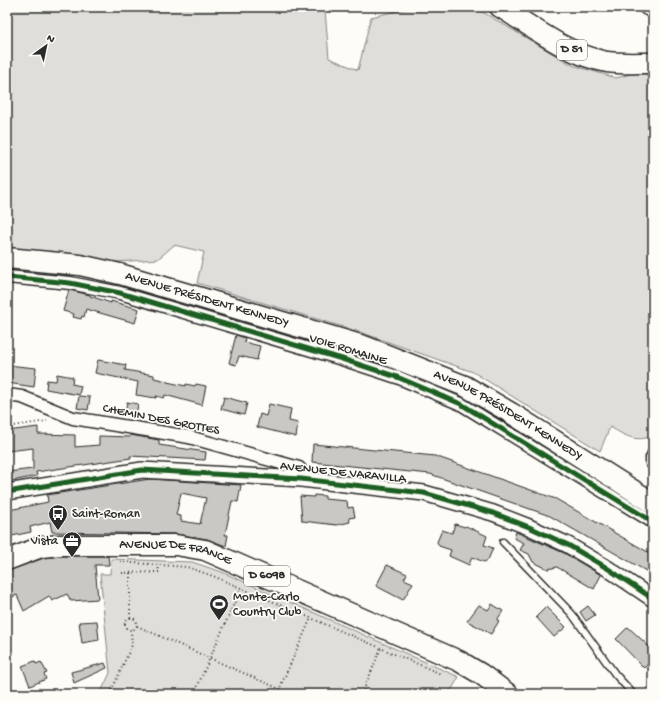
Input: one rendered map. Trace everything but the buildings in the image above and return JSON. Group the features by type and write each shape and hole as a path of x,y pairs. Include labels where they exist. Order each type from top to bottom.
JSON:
{"main road":[{"name":"D 51","path":"500,7 563,45 586,56 607,62 653,63"},
{"path":"648,7 653,8"},
{"name":"AVENUE PRÉSIDENT KENNEDY","path":"7,258 80,266 120,274 364,346 465,386 511,413 653,503"},
{"name":"AVENUE DE FRANCE","path":"7,560 42,547 60,545 176,544 205,550 459,661 503,692"}],"street":[{"name":"VOIE ROMAINE","path":"7,276 70,283 120,293 342,359 397,377 461,404 653,522"},
{"name":"CHEMIN DES GROTTES","path":"7,395 22,397 73,418 189,437 299,468 302,472 301,479"},
{"name":"AVENUE DE VARAVILLA","path":"7,492 142,470 301,479 424,493 494,513 568,545 607,568 653,599"}],"lane":[{"path":"653,448 649,457 649,464 653,467"},
{"path":"503,542 572,614 615,674 633,694"}],"path":[{"path":"7,427 50,421 58,412"},
{"path":"117,562 158,564 187,568 214,576 441,674"},
{"path":"118,573 159,572 158,564"},
{"path":"130,573 130,618"},
{"path":"194,694 241,588"},
{"path":"130,618 136,620 138,626 291,694"},
{"path":"110,694 132,645 131,631 125,626 126,620 130,618"},
{"path":"277,694 311,618"},
{"path":"131,631 138,626"},
{"path":"362,694 381,648"}],"shaded area":[{"path":"7,7 318,7 325,10 329,58 358,70 371,17 414,7 474,7 572,65 616,78 631,74 645,74 653,83 653,435 647,438 636,439 610,427 600,451 473,372 357,331 197,283 204,252 174,245 158,259 117,262 7,247"},
{"name":"Monte-Carlo Country Club","path":"111,559 192,562 222,572 459,677 449,694 100,694 110,673 100,574 110,574"}],"cycle path":[{"path":"7,277 70,283 120,293 342,359 397,377 461,404 653,522"},
{"path":"7,492 142,470 301,479 424,493 493,513 529,527 568,545 607,568 653,599"}],"place":[{"name":"Saint-Roman","path":"58,531"},
{"name":"Vista","path":"72,558"},
{"name":"Monte-Carlo Country Club","path":"219,621"}]}
